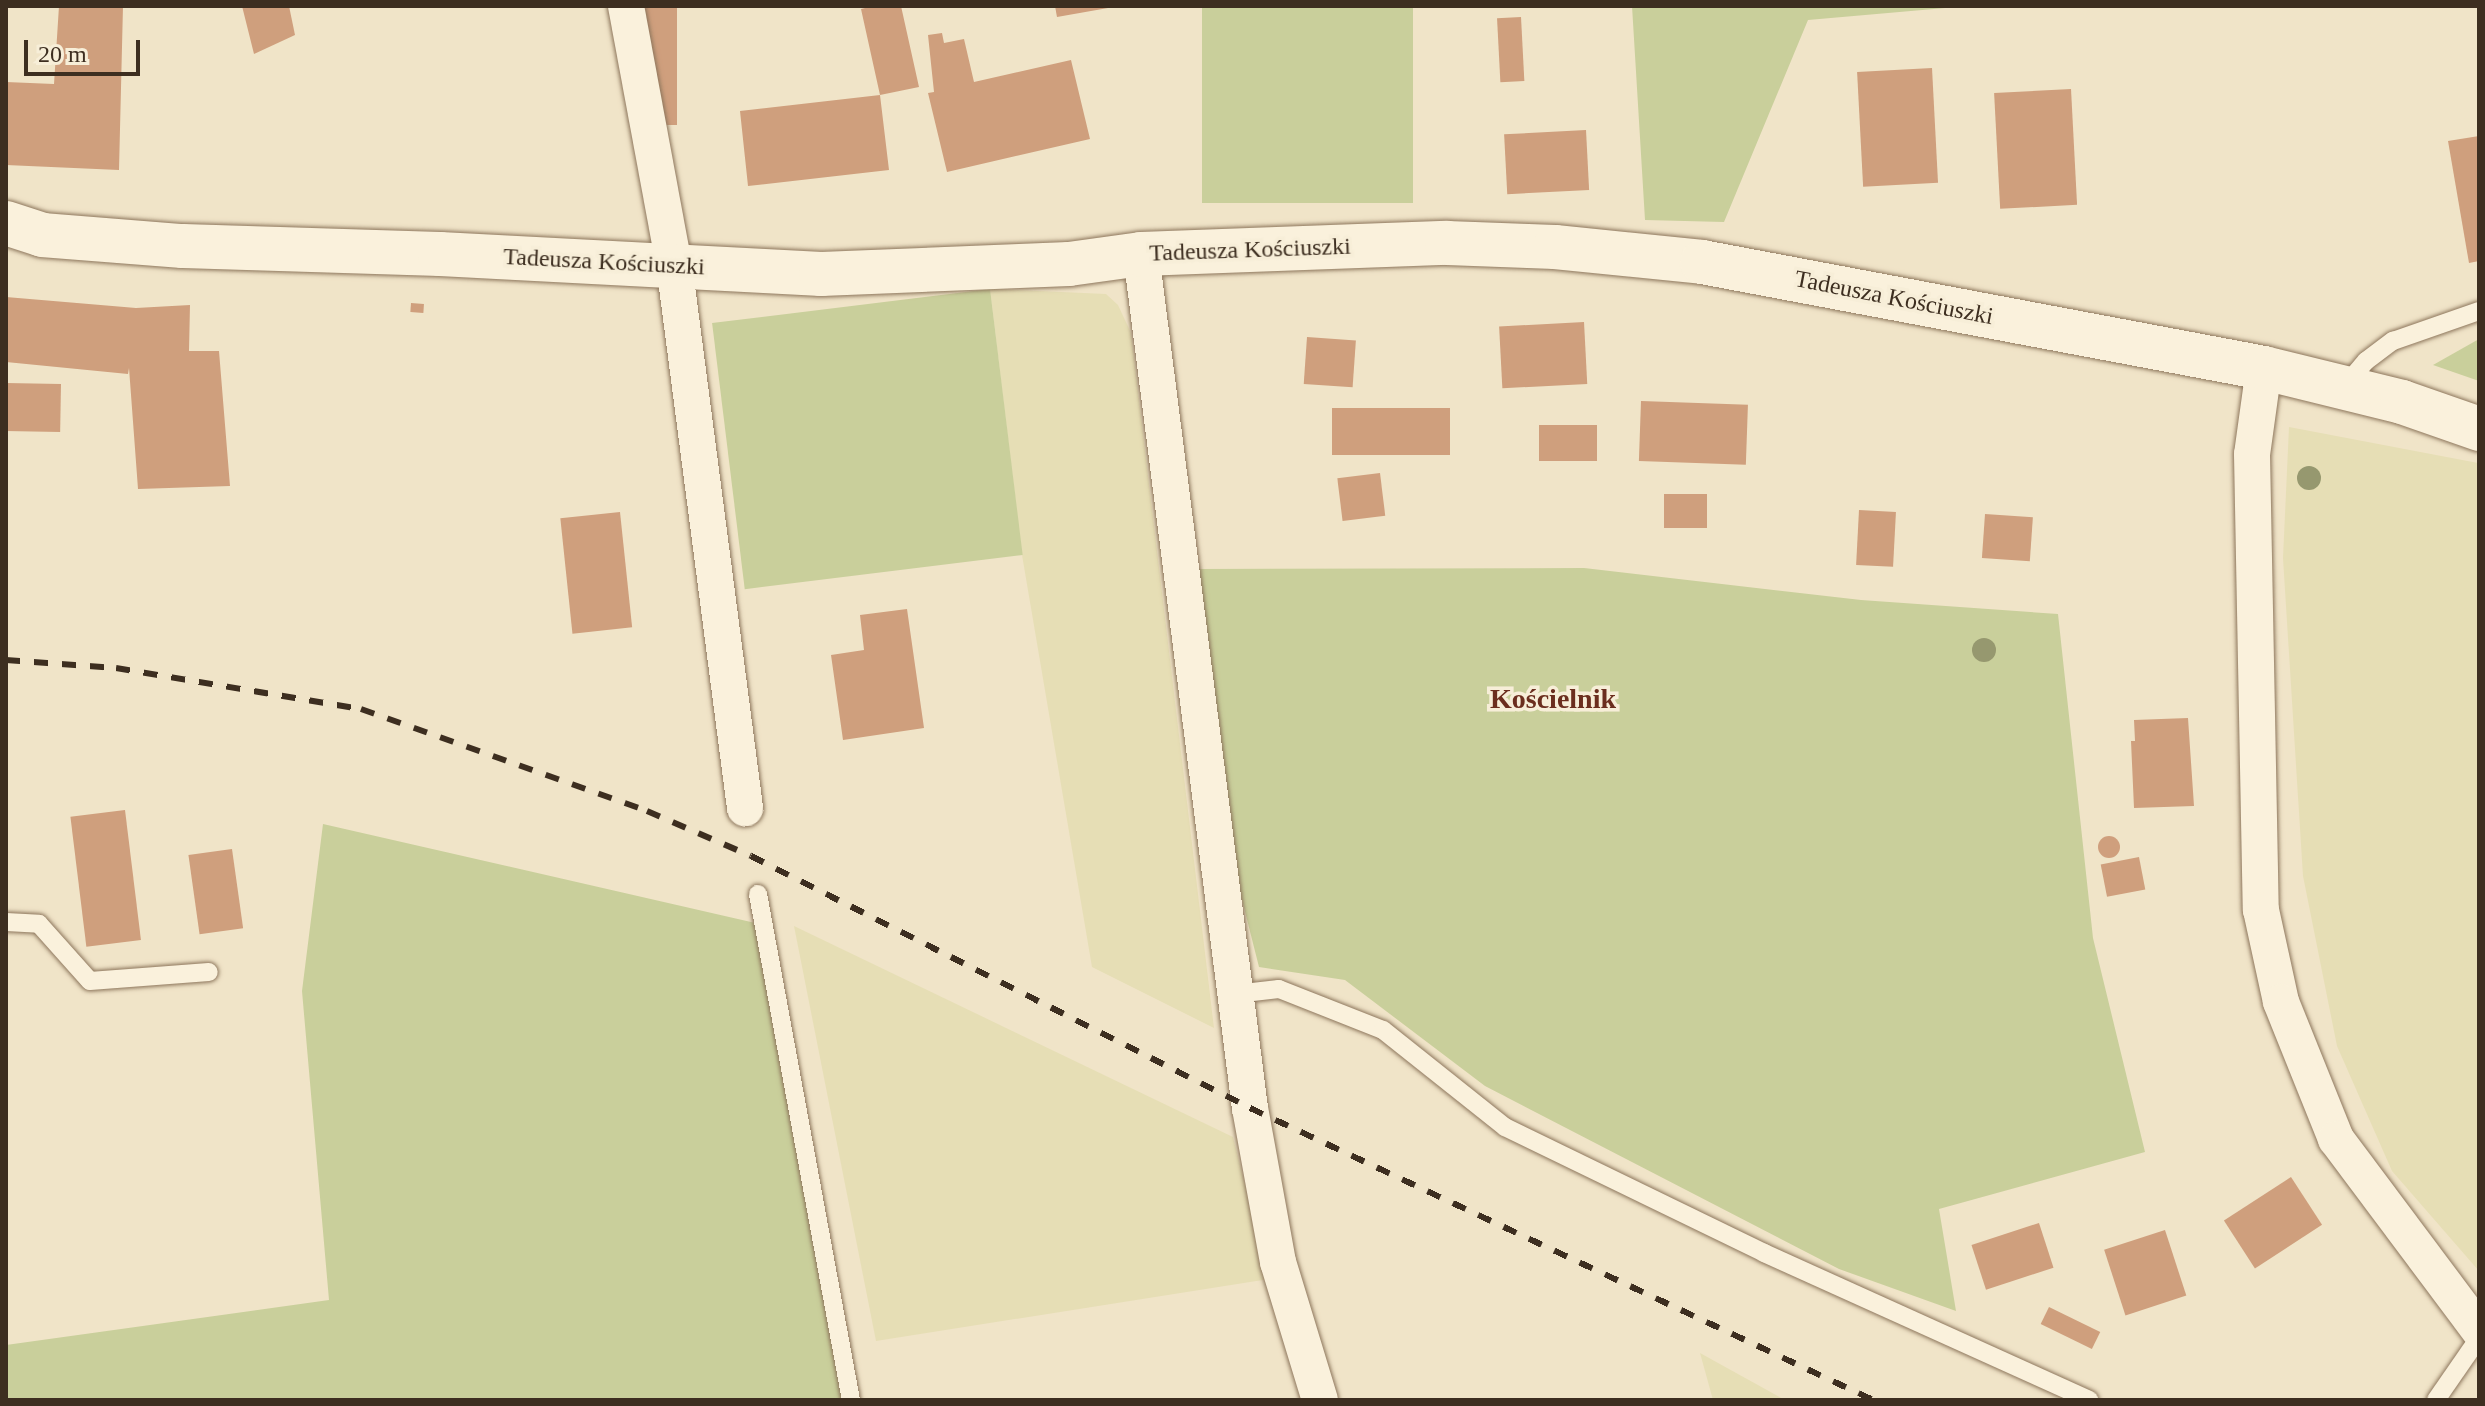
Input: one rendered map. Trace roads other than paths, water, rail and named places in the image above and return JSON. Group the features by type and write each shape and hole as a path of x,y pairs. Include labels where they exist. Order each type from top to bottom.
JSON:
{"main road":[{"name":"Tadeusza Kościuszki","path":"6,223 42,235 183,246 674,264 821,274 1069,264 1141,254 1447,243 1555,247 1702,262 2264,368 2344,387 2479,429"}],"street":[{"path":"626,6 674,264 745,808"},
{"path":"1141,254 1250,1108 1278,1262 1320,1400"},
{"path":"2264,368 2252,454 2255,671 2261,910 2278,987 2310,1080 2336,1139 2479,1330"}],"lane":[{"path":"2344,387 2366,361 2393,341 2479,311"},
{"path":"758,894 851,1400"},
{"path":"6,922 39,924 90,981 209,972"},
{"path":"1235,994 1279,989 1383,1030 1505,1127 1764,1253 2089,1400"},
{"path":"2436,1400 2479,1338"}],"railway":[{"path":"6,660 116,668 361,709 647,811 751,856 1250,1108 1873,1400"}],"district":[{"name":"Kościelnik","path":"1553,699"}]}
